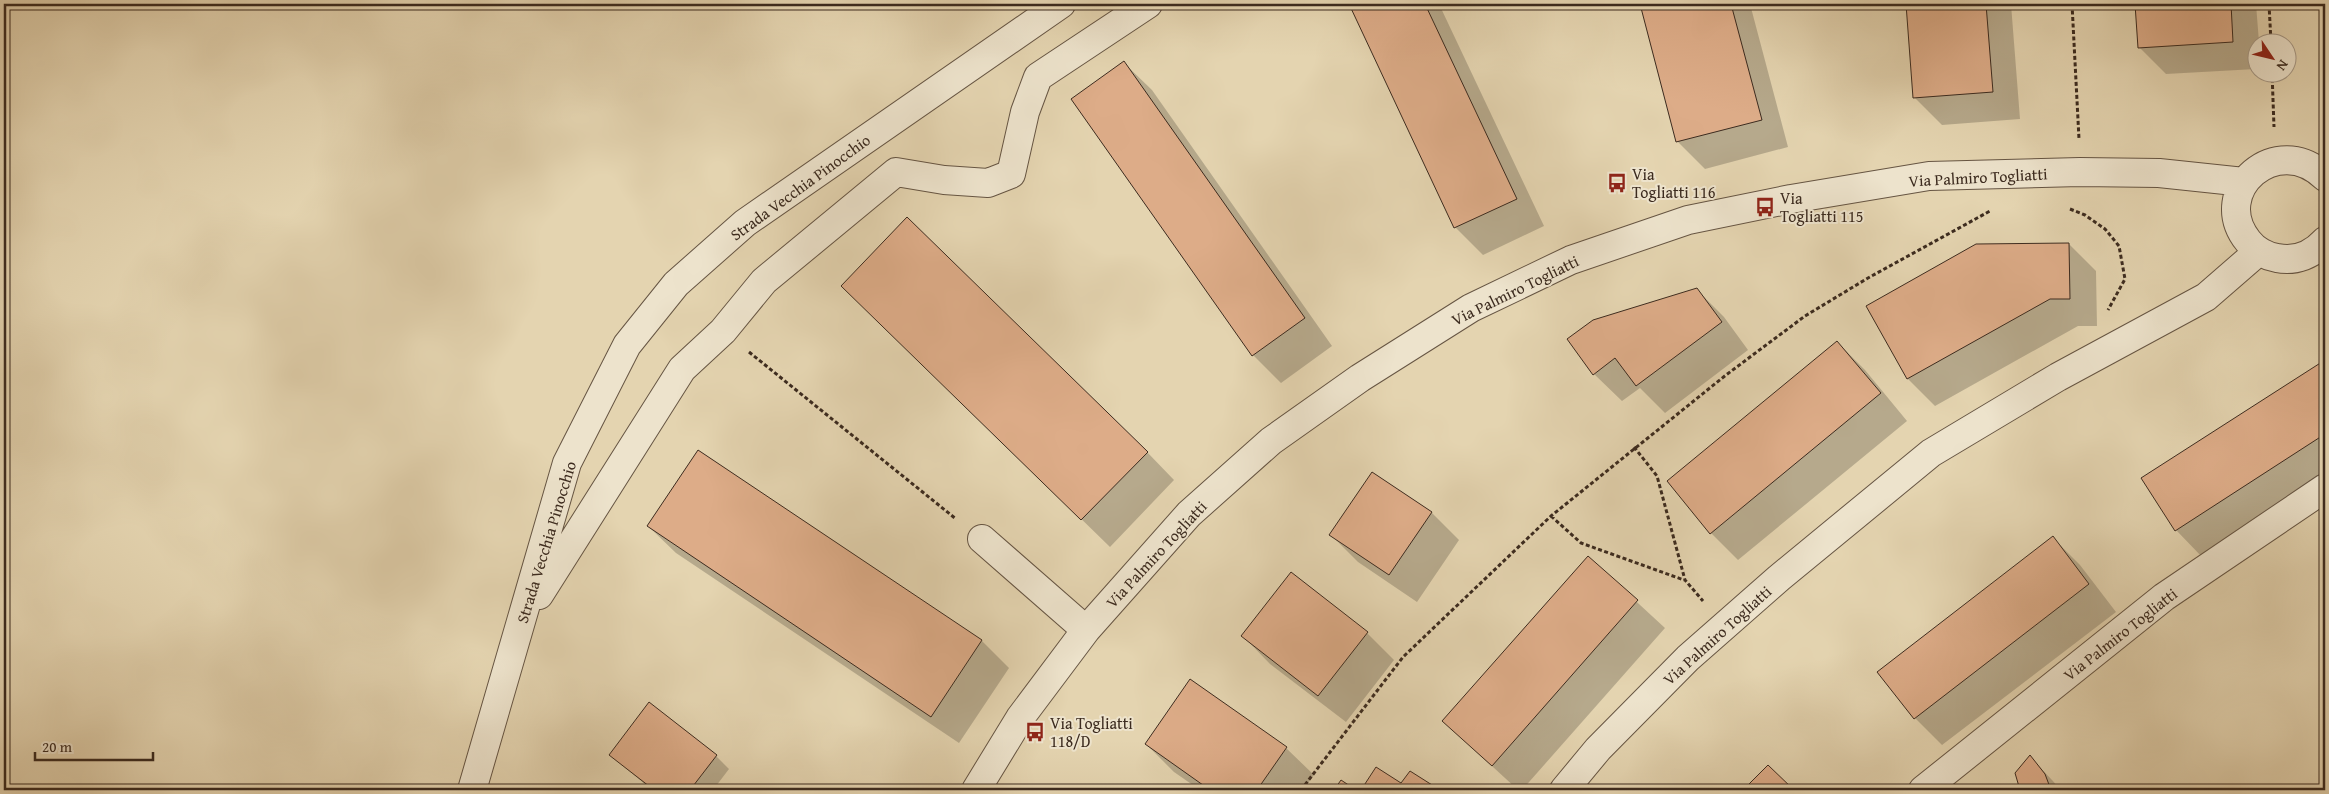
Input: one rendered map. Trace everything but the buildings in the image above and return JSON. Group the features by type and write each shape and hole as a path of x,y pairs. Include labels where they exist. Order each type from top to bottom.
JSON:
{"street":[{"name":"Strada Vecchia Pinocchio","path":"472,790 567,463 626,345 676,284 745,223 1061,4"},
{"path":"522,621 682,369 723,331 764,281 896,172 944,180 988,183 1011,174 1025,112 1038,77 1148,4"},
{"path":"2325,177 2317,168 2306,162 2295,159 2275,160 2258,168 2244,182 2237,200 2237,218 2245,237 2259,251 2268,256 2289,259 2310,254 2325,241"},
{"name":"Via Palmiro Togliatti","path":"976,790 1020,718 1086,630 1188,514 1271,441 1360,378 1471,308 1571,260 1688,220 1792,199 1930,176 2080,172 2159,173 2244,182"},
{"name":"Via Palmiro Togliatti","path":"1564,790 1598,749 1688,658 1779,578 1932,454 2058,378 2206,297 2259,251"},
{"name":"Via Palmiro Togliatti","path":"1923,790 2164,597 2325,488"},
{"path":"982,539 1086,630"}],"path":[{"path":"2072,4 2080,172"},
{"path":"2269,4 2270,32"},
{"path":"2272,82 2275,160"},
{"path":"2063,206 2085,215 2104,229 2119,246 2125,279 2106,313"},
{"path":"1301,790 1404,657 1551,516 1634,447 1805,316 1868,278 1990,211 1999,210"},
{"path":"723,331 896,473 982,539"},
{"path":"1634,447 1657,476 1685,580 1724,627"},
{"path":"1551,516 1581,543 1685,580"}],"place":[{"name":"Via Togliatti 116","path":"1617,183"},
{"name":"Via Togliatti 115","path":"1765,207"},
{"name":"Via Togliatti 118/D","path":"1035,732"}]}
